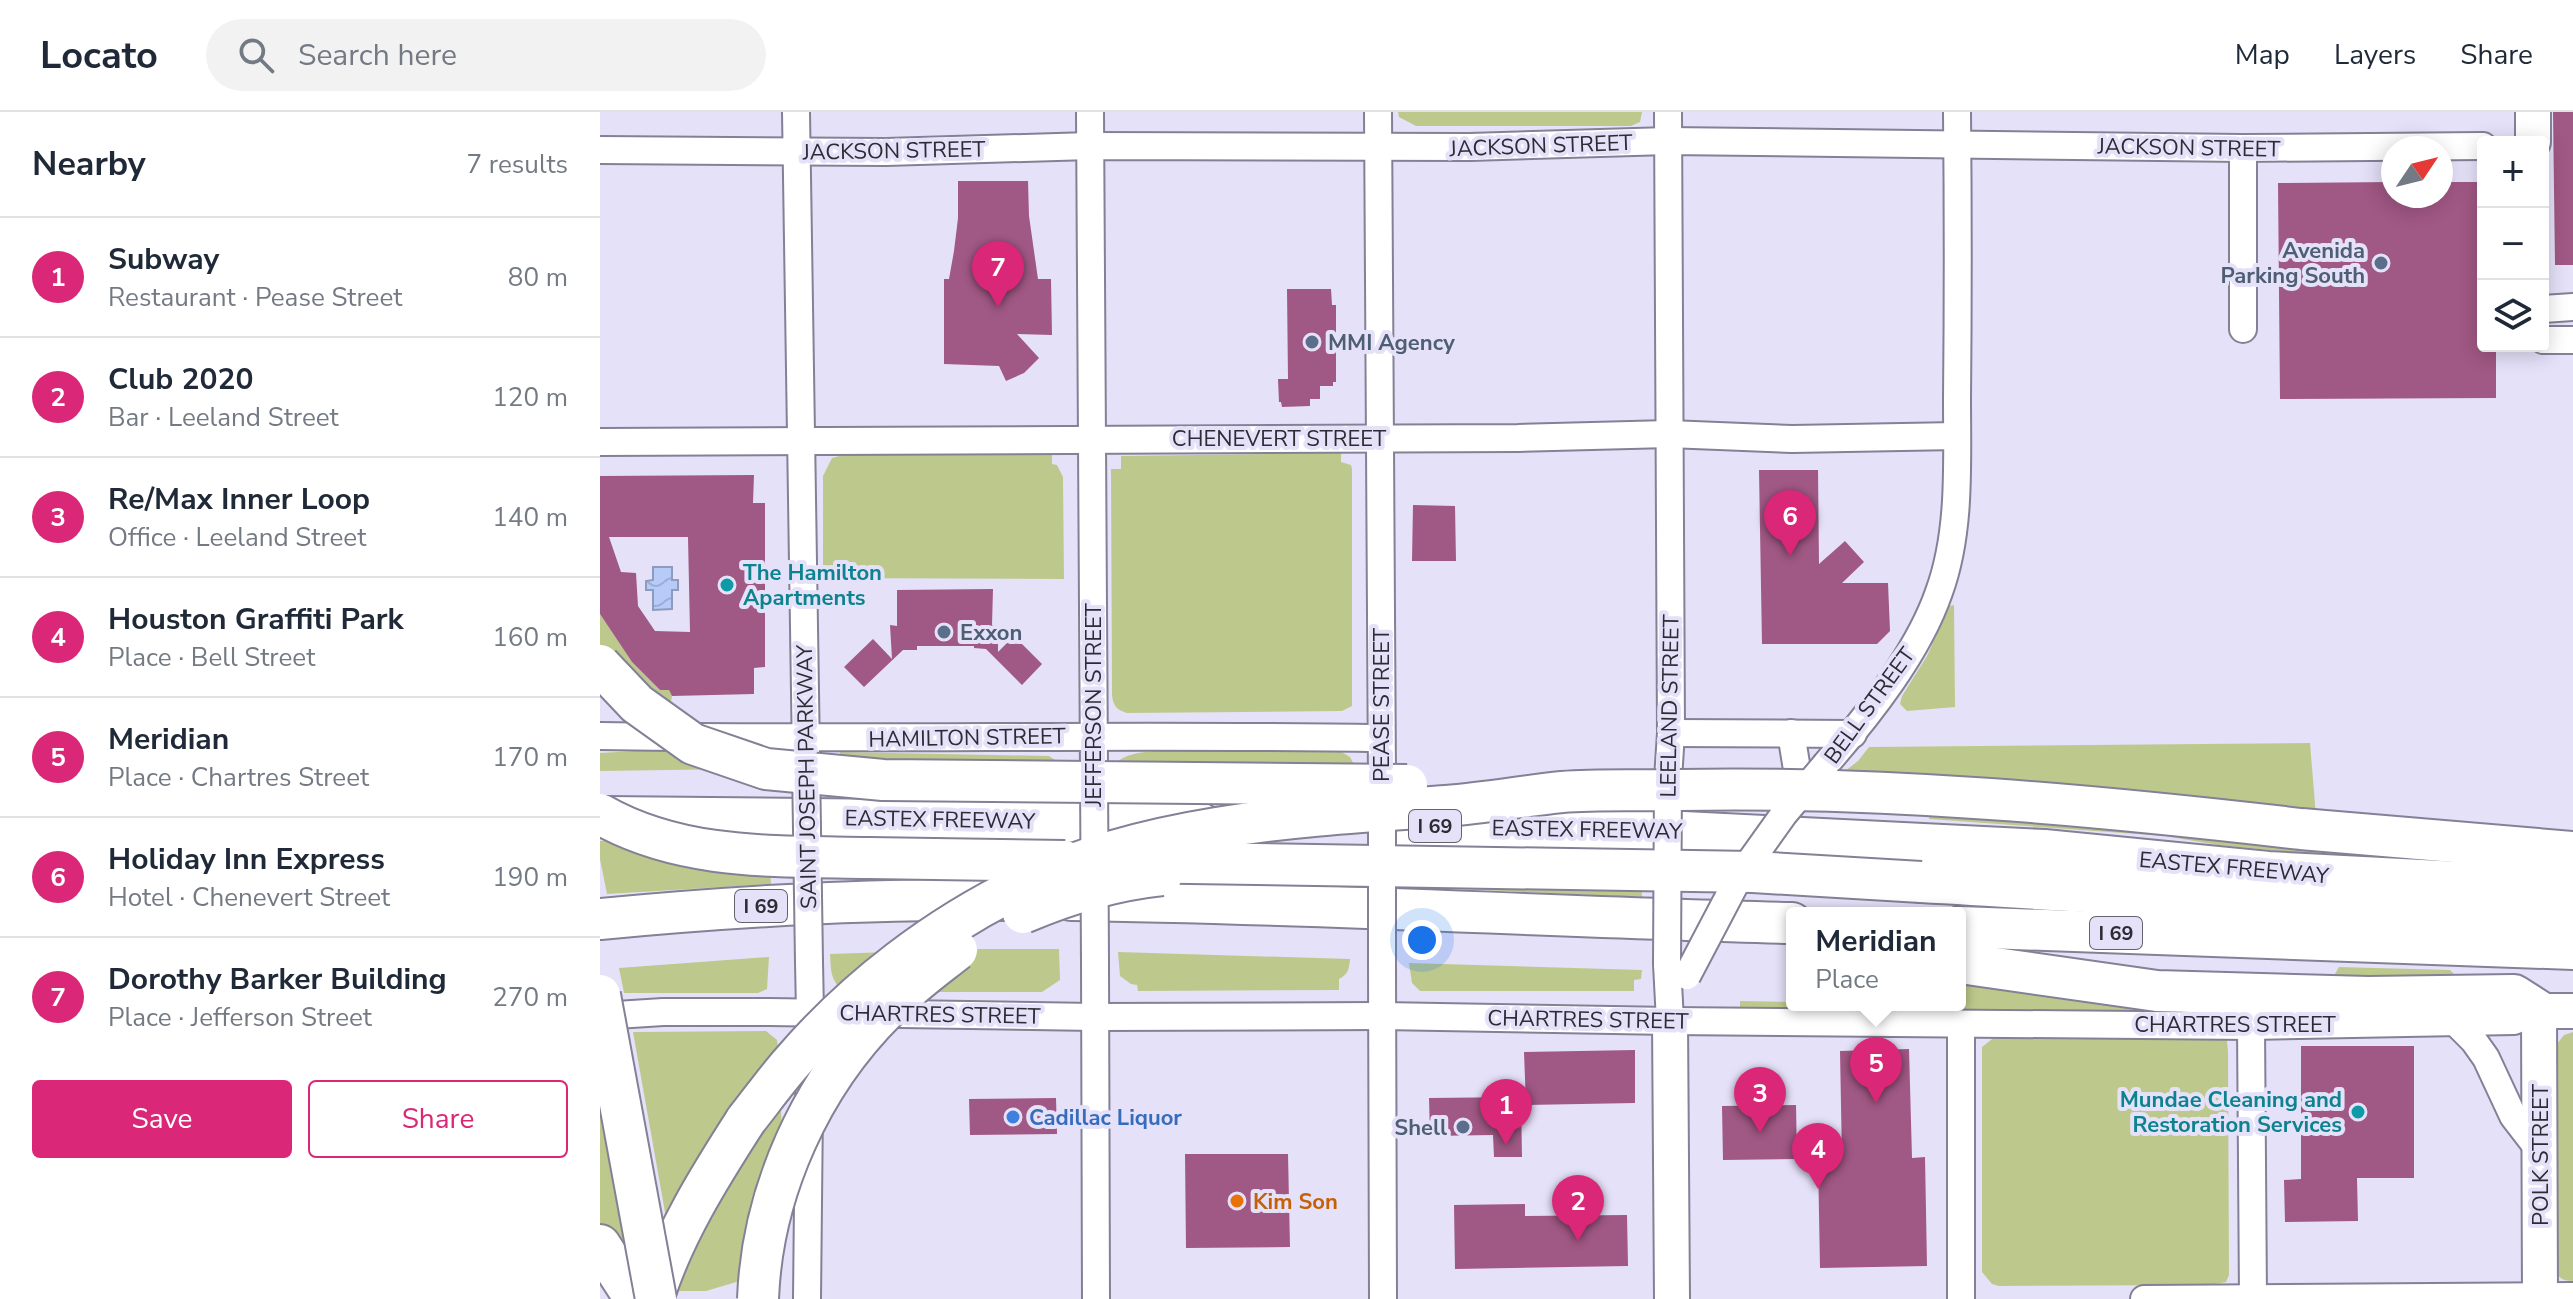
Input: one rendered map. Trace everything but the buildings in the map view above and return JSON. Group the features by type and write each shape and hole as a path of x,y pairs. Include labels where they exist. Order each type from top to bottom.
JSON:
{"highway":[{"path":"600,665 637,704 693,744 766,769 883,780 1496,785 1563,792"},
{"path":"655,1299 669,1258 710,1176 746,1120 793,1060 848,1003 900,959 967,915 1022,885 1066,867 1182,833 1284,818 1469,804 1563,792 1751,788 1886,791 2143,811 2316,830 2573,852"},
{"path":"600,816 620,826 688,847 752,856 1753,872 2370,912 2573,920"},
{"name":"EASTEX FREEWAY","path":"600,816 1623,829 2044,850 2271,905 2573,949"},
{"path":"758,1299 771,1217 784,1173 805,1121 835,1070 856,1043 886,1009 920,979 960,948 995,927 1056,899 1148,876 1260,864"},
{"name":"EASTEX FREEWAY","path":"1966,927 2573,888"},
{"name":"I 69","path":"600,919 715,908 923,898 1261,903 1786,923"},
{"path":"1608,918 1786,940"},
{"path":"1966,964 2157,991 2368,997 2514,995 2556,1011"},
{"path":"600,995 655,1299"},
{"path":"600,1245 635,1299"}],"main road":[{"path":"2533,112 2533,136"},
{"name":"POLK STREET","path":"2551,1297 2540,1151 2556,1011"},
{"path":"1670,1021 1672,1299"}],"street":[{"name":"SAINT JOSEPH PARKWAY","path":"796,112 810,1012 807,1299"},
{"name":"JEFFERSON STREET","path":"1090,112 1096,1299"},
{"name":"PEASE STREET","path":"1378,112 1383,1299"},
{"name":"LEELAND STREET","path":"1668,112 1671,733 1668,779 1677,970"},
{"name":"BELL STREET","path":"1670,1021 1677,970 1739,877 1801,794 1853,734 1909,654 1939,593 1950,549 1955,507 1957,112"},
{"name":"JACKSON STREET","path":"600,150 899,152 1090,146 1378,148 1668,141 2243,148 2477,146"},
{"path":"2243,148 2243,329"},
{"path":"2549,309 2573,307"},
{"path":"2549,340 2573,340"},
{"name":"CHENEVERT STREET","path":"600,442 1518,438 1669,434 1792,439 1957,436"},
{"path":"1671,733 1853,734"},
{"path":"1791,733 1801,794"},
{"name":"HAMILTON STREET","path":"600,736 806,751 1094,736 1381,738"},
{"name":"CHARTRES STREET","path":"600,1016 663,1012 810,1012 2251,1026 2514,1021 2556,1011"},
{"path":"2455,1022 2486,1058 2513,1116 2540,1151"},
{"path":"1961,1024 1961,1299"},
{"path":"2251,1026 2253,1299"},
{"path":"2144,1299 2551,1297"}],"green space":[{"path":"1398,112 1642,112 1640,122 1631,126 1416,126 1399,117"},
{"path":"1341,453 1341,462 1351,465 1352,469 1352,706 1342,711 1127,713 1118,709 1112,695 1111,469 1121,469 1121,456"},
{"path":"843,455 1052,455 1052,464 1057,465 1063,477 1064,579 823,578 823,476 832,458"},
{"path":"1954,605 1955,707 1907,711 1900,704 1902,696 1927,656 1950,606"},
{"path":"600,614 632,662 660,690 669,690 672,696 669,714 600,649"},
{"path":"2310,743 2316,816 1840,775 1858,761 1869,747"},
{"path":"688,748 737,769 600,771 600,753"},
{"path":"1160,751 1340,751 1350,757 1357,770 1117,769 1118,761 1128,756"},
{"path":"840,752 1049,756 1061,764 840,763"},
{"path":"1930,803 2328,838 2341,857 2218,845 2165,836 1929,819"},
{"path":"619,840 770,869 771,884 607,894 600,841"},
{"path":"1410,876 1641,882 1642,897 1410,887"},
{"path":"978,949 1059,949 1060,980 1042,992 923,992"},
{"path":"889,952 842,990 835,982 830,954"},
{"path":"1118,952 1350,959 1348,971 1339,979 1339,990 1138,991 1137,985 1120,976"},
{"path":"769,957 767,989 758,993 624,993 619,968"},
{"path":"1409,963 1642,970 1641,979 1634,980 1634,991 1420,991 1412,983"},
{"path":"2339,967 2450,970 2461,981 2332,979"},
{"path":"1966,977 2177,1002 2177,1014 1915,1011 1966,1011"},
{"path":"1740,1001 1786,1002 1786,1010 1740,1009"},
{"path":"766,1031 777,1040 779,1056 668,1229 633,1032"},
{"path":"2573,1032 2573,1281 2561,1278 2554,1268 2557,1044 2564,1035"},
{"path":"2222,1035 2227,1041 2228,1051 2229,1275 2226,1282 2210,1285 1992,1284 1982,1272 1982,1047 1996,1036"},
{"path":"600,1064 640,1282 600,1270"},
{"path":"780,1090 783,1149 750,1278 706,1291 679,1291 675,1268"}],"water":[{"path":"653,567 672,567 672,580 678,580 678,590 672,590 672,609 653,610 653,590 646,590 646,581 653,580"}],"place":[{"name":"Avenida Parking South","path":"2381,263"},
{"name":"Dorothy Barker Building","path":"998,307"},
{"name":"MMI Agency","path":"1312,342"},
{"name":"Holiday Inn Express","path":"1790,556"},
{"name":"The Hamilton Apartments","path":"727,585"},
{"name":"Exxon","path":"944,632"},
{"name":"Meridian","path":"1876,1103"},
{"name":"Mundae Cleaning and Restoration Services","path":"2358,1112"},
{"name":"Cadillac Liquor","path":"1013,1117"},
{"name":"Shell","path":"1463,1127"},
{"name":"Re/Max Inner Loop","path":"1760,1133"},
{"name":"Subway","path":"1506,1145"},
{"name":"Houston Graffiti Park","path":"1818,1189"},
{"name":"Kim Son","path":"1237,1201"},
{"name":"Club 2020","path":"1578,1241"}]}
